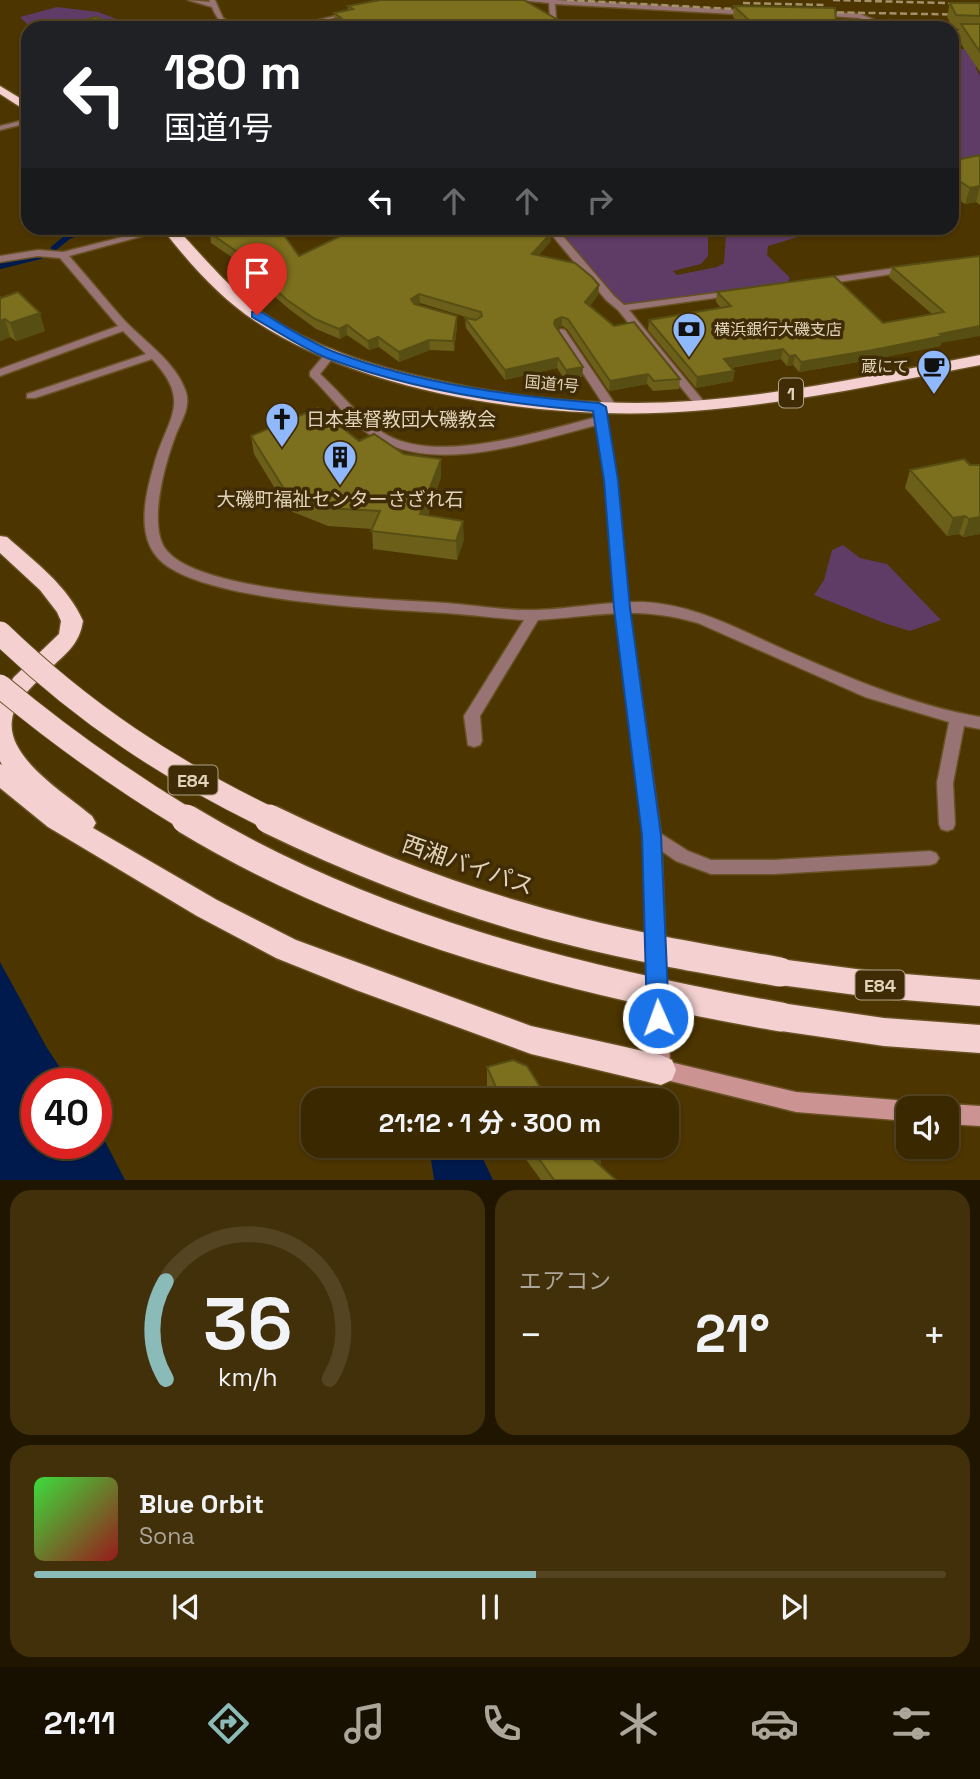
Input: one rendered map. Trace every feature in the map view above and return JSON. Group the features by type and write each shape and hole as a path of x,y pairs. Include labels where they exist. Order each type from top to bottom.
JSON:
{"highway":[{"path":"0,89 21,103"},
{"name":"国道1号","path":"175,235 223,285 257,315 330,355 405,379 526,401 604,412 750,400 980,360"},
{"path":"0,542 47,585 67,609 72,621 69,637 22,683 0,717 0,739 14,764 120,856"},
{"name":"西湘バイパス","path":"0,633 26,660 79,704 166,765 280,824 416,880 492,907 576,931 681,955 879,985 980,993"},
{"name":"E84","path":"0,686 97,764 189,822 321,887 397,917 475,945 565,972 678,999 884,1032 980,1039"},
{"path":"0,774 57,820 207,908 286,949 366,981 531,1040 661,1070"}],"street":[{"path":"191,0 213,3 219,19 223,21"},
{"path":"522,0 756,13"},
{"path":"552,1 555,21"},
{"path":"321,21 357,13"},
{"path":"804,14 852,15 872,21"},
{"path":"959,33 980,34"},
{"path":"0,128 21,123"},
{"path":"0,259 38,253 63,255 141,235"},
{"path":"557,235 610,298 622,308 701,404"},
{"path":"63,255 125,327 163,366 180,394 181,411 165,449 151,516 154,538 161,556 186,572 255,589 312,597 534,615 655,607 703,619 870,693 957,719 980,723"},
{"path":"810,283 914,268"},
{"path":"622,308 744,292"},
{"path":"0,373 125,327"},
{"path":"561,332 604,412 622,608 652,835 657,1041 661,1070 796,1102 896,1110"},
{"path":"31,396 153,355"},
{"path":"330,355 314,374 383,438 412,450 458,451 604,412"},
{"path":"474,741 472,716 534,615"},
{"path":"947,824 945,783 957,719"},
{"path":"652,835 682,856 711,867 774,867 930,858"},
{"path":"959,1115 980,1116"}],"shaded area":[{"path":"57,7 98,12 122,21 24,21 20,17"},
{"path":"959,49 980,49 976,68 980,76 980,168 959,172"},
{"path":"557,235 708,235 708,256 701,264 673,271 677,275 717,267 724,263 726,235 804,235 768,246 767,255 790,278 785,287 622,308 610,298"},
{"path":"843,545 860,558 887,564 941,620 910,631 814,595 824,580 832,550"}],"water":[{"path":"0,962 60,1068 21,1068 21,1159 112,1159 112,1155 125,1180 0,1180"},
{"path":"431,1158 483,1158 493,1180 434,1180"}],"building":[{"path":"380,0 524,0 558,20 328,20 341,18 334,13 353,9 348,6"},
{"path":"950,3 980,3 980,16 956,15"},
{"path":"734,6 835,8 836,21 750,21"},
{"path":"96,17 105,21 80,21"},
{"path":"961,24 980,24 980,52"},
{"path":"980,155 980,186 970,188 959,181 959,160"},
{"path":"213,235 284,235 299,256 342,235 549,235 532,254 575,263 592,277 599,285 585,302 614,326 634,322 680,379 654,381 648,374 610,381 568,319 562,317 555,320 554,324 583,367 566,370 558,358 505,370 465,318 476,320 482,316 481,312 419,294 411,299 414,304 457,316 453,341 429,340 399,352 378,337 368,341 347,325 339,329 315,319 273,287 282,283"},
{"path":"979,256 980,326 873,350 801,362 795,355 789,356 783,349 724,359 734,371 697,377 649,320 731,306 717,292 834,276 883,323 944,312 892,267"},
{"path":"18,292 40,313 10,323 5,319 0,321 0,297"},
{"path":"318,408 359,441 374,434 404,454 441,459 420,514 463,521 456,541 371,531 380,511 326,508 286,492 251,436"},
{"path":"964,459 970,465 980,465 980,517 969,519 965,516 953,518 910,470"},
{"path":"513,1060 527,1066 541,1088 496,1088 487,1067"},
{"path":"538,1158 592,1158 616,1180 554,1180"}],"waterway":[{"path":"54,248 72,235"},
{"path":"0,266 40,256"}],"railway":[{"path":"567,0 753,10"},
{"path":"833,0 980,4"},
{"path":"743,3 827,5"},
{"path":"816,12 980,15"}],"place":[{"name":"横浜銀行大磯支店","path":"689,359"},
{"name":"蔵にて","path":"934,396"},
{"name":"日本基督教団大磯教会","path":"282,449"},
{"name":"大磯町福祉センターさざれ石","path":"340,487"}],"route":[{"path":"257,315 330,355 405,379 526,401 599,407 611,480 622,608 652,835 658,1018"}]}
